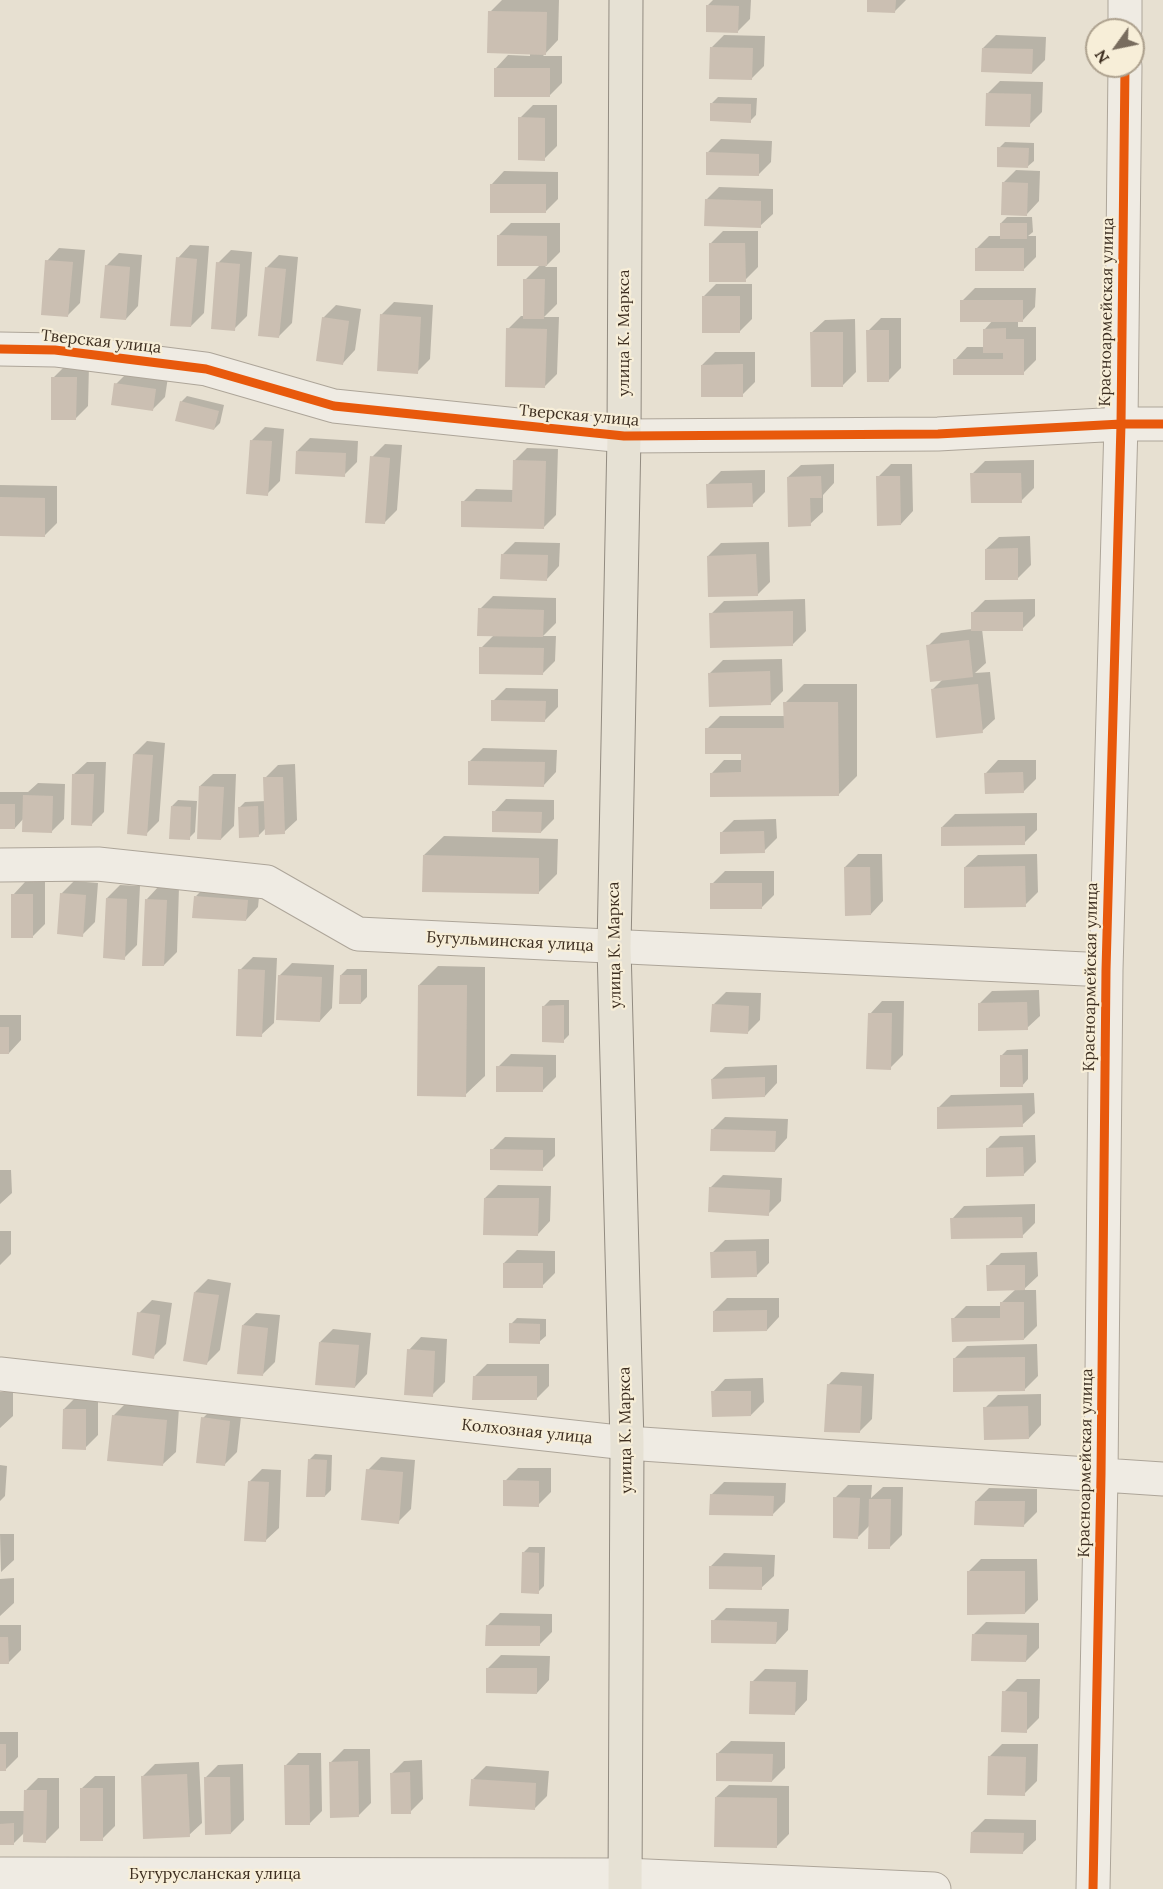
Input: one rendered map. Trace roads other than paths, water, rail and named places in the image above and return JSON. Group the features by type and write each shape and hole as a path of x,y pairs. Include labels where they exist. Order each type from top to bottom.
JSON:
{"main road":[{"name":"улица К. Маркса","path":"625,1882 627,1443 614,947 624,436 626,0"}],"street":[{"path":"1125,0 1125,18"},
{"name":"Красноармейская улица","path":"1094,1889 1106,970 1121,424 1125,78"},
{"name":"Тверская улица","path":"0,349 55,350 206,369 334,406 624,436 938,434 1121,424 1163,424"},
{"name":"Бугульминская улица","path":"0,865 98,864 267,882 358,934 1106,970"},
{"name":"Колхозная улица","path":"0,1374 627,1443 1163,1479"},
{"name":"Бугурусланская улица","path":"0,1874 625,1882 934,1889"}]}
